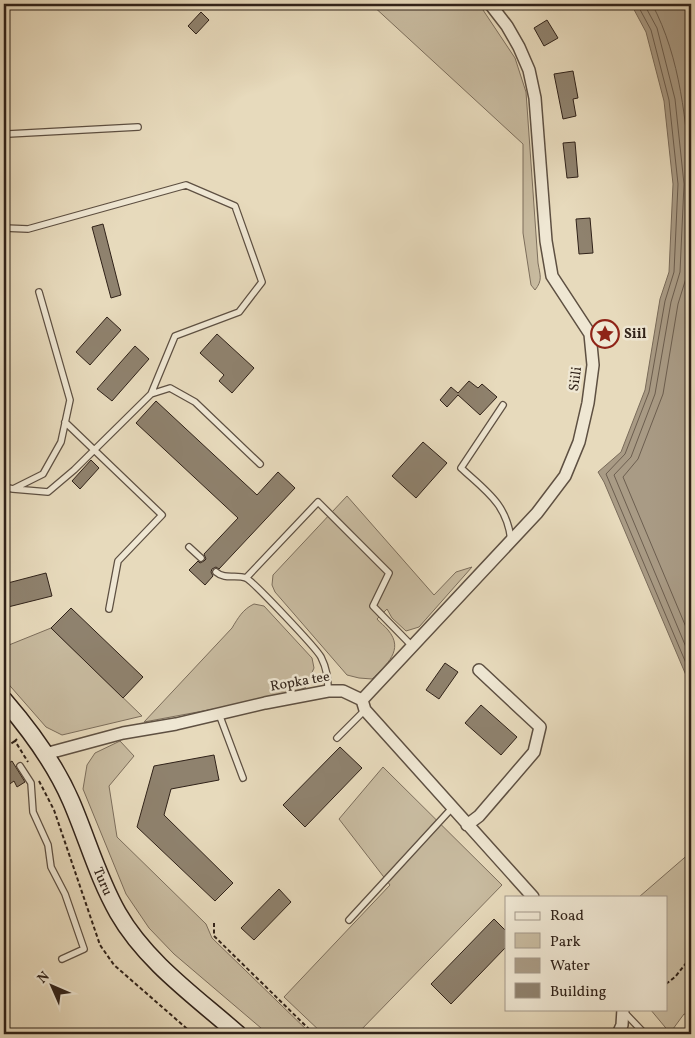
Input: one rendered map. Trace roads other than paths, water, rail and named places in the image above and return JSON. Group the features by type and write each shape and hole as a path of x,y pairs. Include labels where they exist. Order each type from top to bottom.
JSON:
{"main road":[{"name":"Turu","path":"4,700 45,754 70,799 103,882 118,913 136,940 161,967 238,1034"}],"street":[{"name":"Siili","path":"364,705 413,647 537,513 565,476 579,442 588,403 594,365 590,334 552,276 546,242 535,98 529,70 507,26 490,4"},
{"path":"467,825 479,816 534,752 540,727 479,670"},
{"name":"Ropka tee","path":"45,754 96,739 176,724 328,691 343,691 364,705 452,808 532,896"},
{"path":"618,1034 622,1025 623,1011"}],"lane":[{"path":"4,137 8,134 138,127"},
{"path":"4,228 28,229 186,185 235,206 262,282 239,312 175,336 151,394 74,470 48,492 4,487"},
{"path":"13,489 43,474 61,442 70,400 39,292"},
{"path":"151,394 170,388 195,402 260,464"},
{"path":"503,405 461,468 500,506 509,524 511,540"},
{"path":"65,422 162,516 118,561 109,609"},
{"path":"246,578 318,502 390,574 373,606 413,647"},
{"path":"189,547 201,558"},
{"path":"216,572 221,576 246,578 266,597 320,656 328,672 328,691"},
{"path":"337,738 364,705"},
{"path":"219,714 243,778"},
{"path":"20,766 31,783 33,812 48,845 52,867 65,894 84,949 62,959"},
{"path":"349,920 452,808"},
{"path":"623,1011 645,1034"}],"water":[{"path":"631,4 691,4 691,687 604,482 598,472 621,452 645,390 660,299 669,272 673,184 664,101 646,32"}],"place":[{"name":"Siil","path":"605,334"}]}
